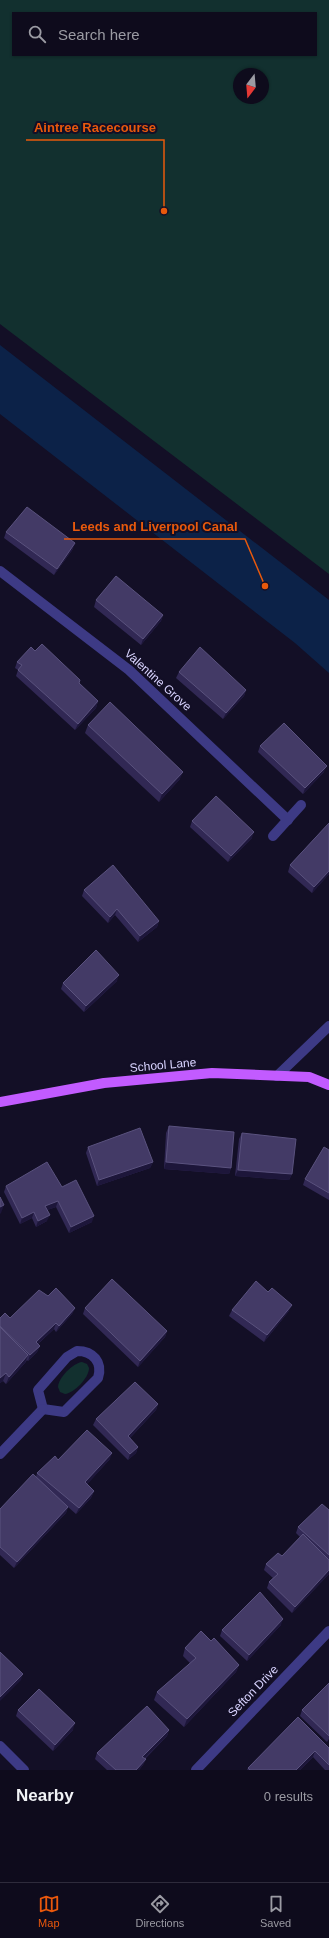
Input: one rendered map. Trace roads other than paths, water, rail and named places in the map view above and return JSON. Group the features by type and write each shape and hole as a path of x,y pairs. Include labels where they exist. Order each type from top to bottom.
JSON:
{"main road":[{"name":"School Lane","path":"0,1102 112,1082 212,1073 309,1077 329,1085"}],"street":[{"name":"Valentine Grove","path":"0,571 129,670 288,820"},
{"path":"273,836 301,805"},
{"path":"277,1076 329,1026"},
{"path":"77,1351 90,1352 95,1357 100,1367 100,1373 95,1383 64,1412 43,1408 38,1390 66,1357 77,1351"},
{"path":"0,1454 43,1408"},
{"name":"Sefton Drive","path":"196,1770 329,1631"},
{"path":"0,1746 24,1770"}],"water":[{"path":"0,345 329,600 329,673 295,643 0,414"}],"place":[{"name":"Aintree Racecourse","path":"164,211"},
{"name":"Leeds and Liverpool Canal","path":"265,586"}]}
